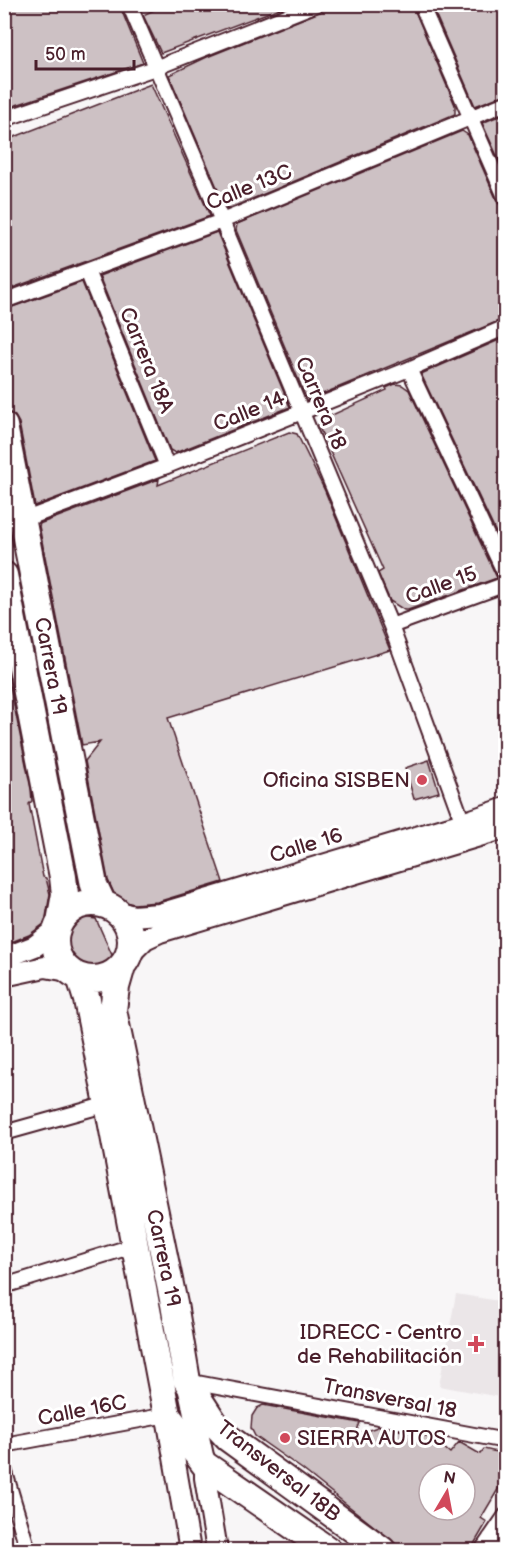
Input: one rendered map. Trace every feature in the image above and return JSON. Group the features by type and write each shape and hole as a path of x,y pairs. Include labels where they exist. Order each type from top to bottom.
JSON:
{"highway":[{"name":"Carrera 19","path":"4,426 14,522 94,885 110,908"},
{"name":"Carrera 19","path":"4,575 63,877 65,894 58,925"},
{"path":"81,905 110,908 127,922 131,935 126,961 106,977 93,980 74,974 57,954 55,942 58,925 69,911 81,905"},
{"name":"Carrera 19","path":"126,961 116,987 113,1010 174,1304 187,1381"},
{"name":"Carrera 19","path":"74,974 87,1000 167,1415"},
{"name":"Transversal 18B","path":"187,1381 215,1424 228,1438 382,1551"},
{"name":"Transversal 18B","path":"167,1415 205,1466 328,1551"}],"main road":[{"name":"Calle 16","path":"110,908 133,916 159,914 506,808"},
{"name":"Calle 16","path":"126,961 145,939 160,933 506,828"},
{"path":"4,958 35,946 58,925"},
{"path":"4,976 53,966 74,974"},
{"name":"Carrera 19","path":"187,1381 205,1466 217,1551"},
{"name":"Carrera 19","path":"167,1415 184,1549"}],"street":[{"name":"Carrera 18","path":"129,4 391,626 463,823"},
{"path":"4,119 156,68 317,4"},
{"path":"421,4 506,199"},
{"name":"Calle 13C","path":"4,301 222,221 506,103"},
{"name":"Carrera 18A","path":"87,271 167,466"},
{"name":"Calle 14","path":"14,522 167,466 409,369 506,327"},
{"path":"409,369 506,576"},
{"name":"Calle 15","path":"391,626 506,584"},
{"path":"4,1133 108,1104"},
{"path":"4,1286 136,1245"},
{"name":"Transversal 18","path":"160,1377 506,1442"},
{"name":"Calle 16C","path":"4,1445 167,1415"},
{"path":"4,1469 28,1551"},
{"path":"483,1551 506,1515"},
{"path":"490,1538 506,1546"}],"shaded area":[{"name":"IDRECC - Centro de Rehabilitación","path":"456,1294 505,1302 505,1398 439,1386"}],"building":[{"path":"4,4 119,4 143,63 4,109"},
{"path":"167,4 291,4 161,53 143,15"},
{"path":"326,4 412,4 455,105 455,114 228,209 169,75 207,57 320,12"},
{"path":"431,4 506,4 506,94 475,106"},
{"path":"151,84 210,216 4,291 4,141"},
{"path":"506,113 506,175 482,123"},
{"path":"462,131 468,135 498,203 506,208 506,318 308,400 236,230 237,224"},
{"path":"217,232 290,407 175,453 170,450 99,276"},
{"path":"82,282 155,461 35,506 19,423 15,416 8,412 4,386 4,310"},
{"path":"506,337 506,554 421,374"},
{"path":"395,384 402,385 409,390 497,578 408,610 390,601 378,573 383,570 318,425 321,420 387,390 386,388"},
{"path":"289,432 297,434 325,491 390,650 168,718 223,882 157,902 134,904 117,900 108,880 85,761 100,742 82,745 39,524 159,479 158,485"},
{"path":"4,656 31,789 32,801 29,804 43,877 46,878 50,894 45,923 29,935 4,945"},
{"name":"Oficina SISBEN","path":"429,760 439,792 414,799 405,768"},
{"path":"82,917 96,919 112,955 104,976 96,977 90,966 66,958 64,951 66,937"},
{"path":"263,1405 360,1423 355,1435 380,1426 431,1437 450,1453 459,1442 480,1454 484,1449 506,1454 506,1476 481,1518 487,1522 470,1551 405,1551 302,1469 255,1436 251,1428 252,1416 257,1408"}],"place":[{"name":"Oficina SISBEN","path":"422,780"},
{"name":"IDRECC - Centro de Rehabilitación","path":"476,1344"},
{"name":"SIERRA AUTOS","path":"285,1438"}]}
